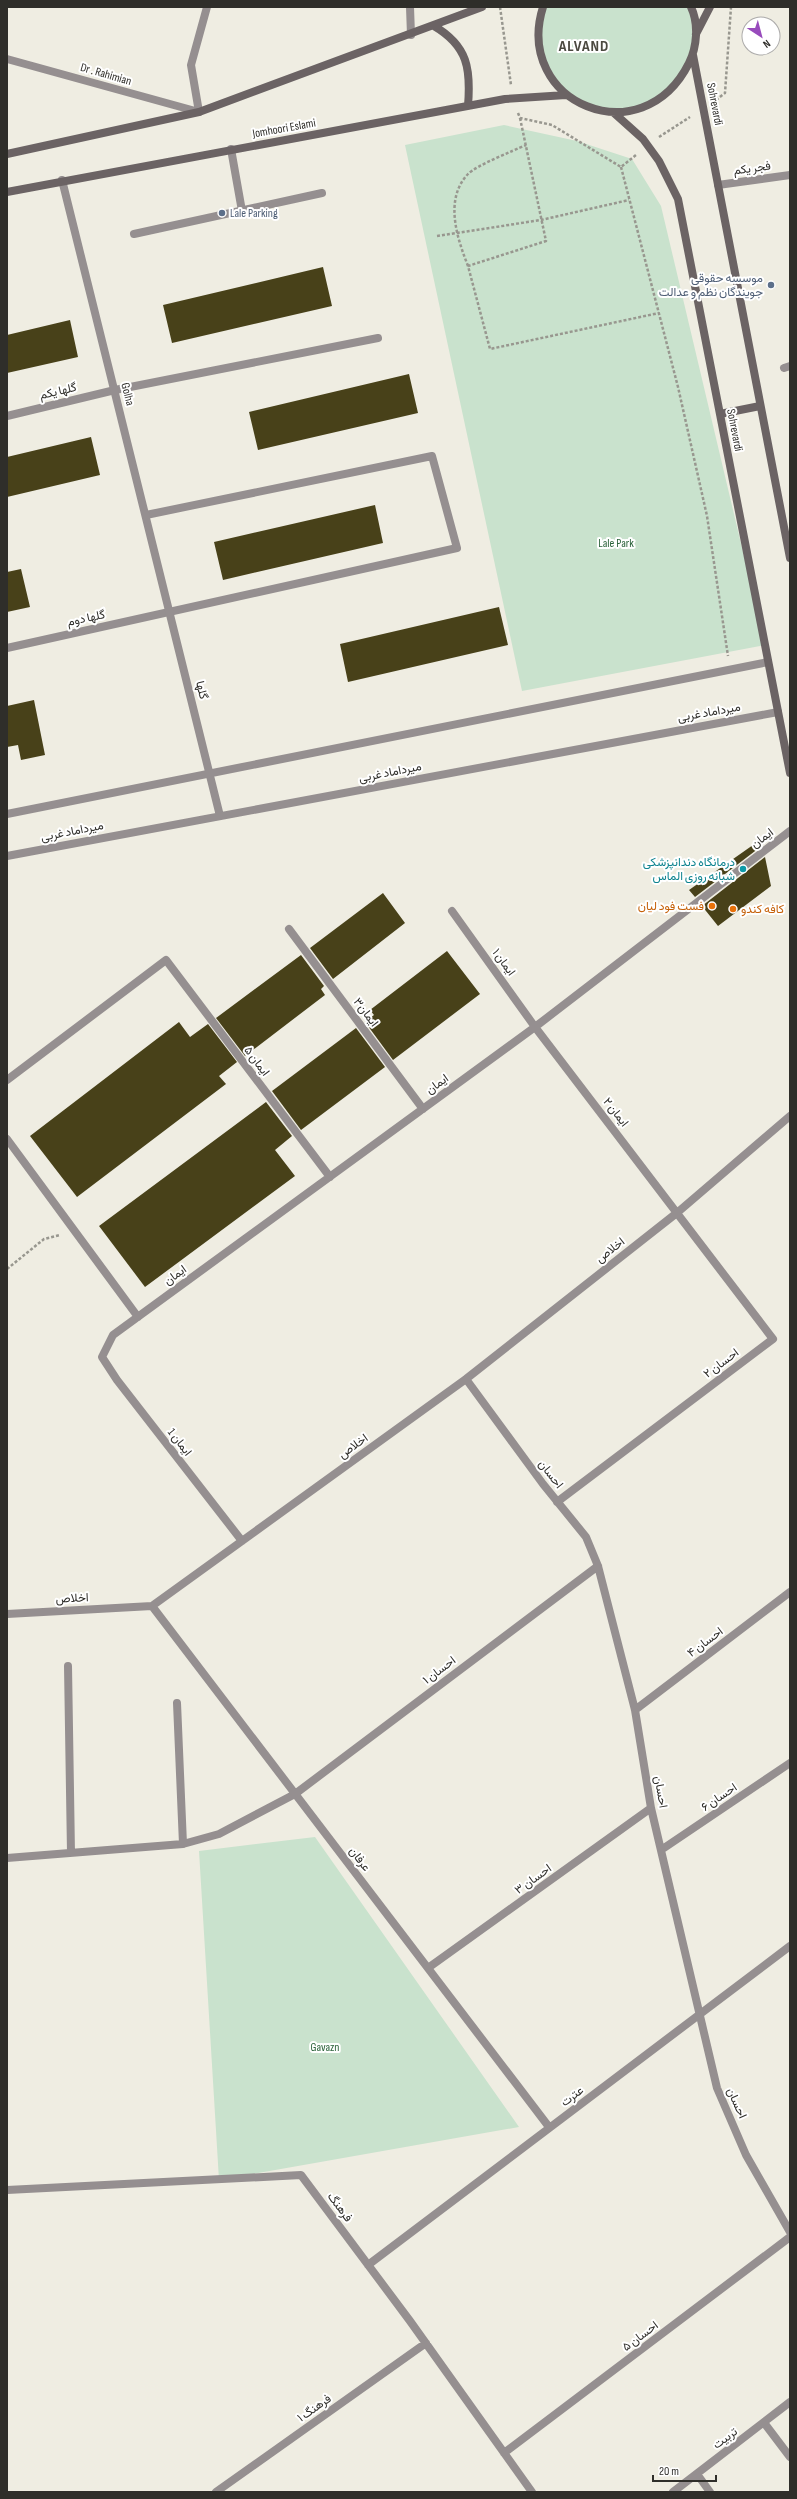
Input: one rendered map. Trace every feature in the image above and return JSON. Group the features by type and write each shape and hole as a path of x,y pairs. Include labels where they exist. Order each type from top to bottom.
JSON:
{"main road":[{"path":"7,154 199,112 411,35 482,7"},
{"path":"543,7 538,22 539,50 548,74 566,95 590,108 614,113 636,110 659,101 680,82 693,55 696,34 691,7"},
{"path":"696,34 710,7"},
{"path":"434,26 449,35 462,50 470,79 468,106"},
{"name":"Sohrevardi","path":"693,55 790,558"},
{"name":"Jomhoori Eslami","path":"7,192 62,180 505,99 566,95"},
{"name":"Sohrevardi","path":"614,113 643,139 659,161 678,200 790,773"},
{"path":"720,414 760,406"}],"street":[{"path":"199,112 190,64 207,7"},
{"path":"410,7 411,35"},
{"name":"Dr . Rahimian","path":"7,59 199,112"},
{"path":"231,150 242,211"},
{"name":"فجر یکم","path":"718,185 790,175"},
{"name":"Golha","path":"62,180 170,613"},
{"path":"134,234 322,193"},
{"name":"گلها یکم","path":"7,416 115,390 378,338"},
{"name":"گلها دوم","path":"7,648 457,548 432,456 146,515"},
{"name":"گلها","path":"170,613 220,816"},
{"path":"7,814 768,662"},
{"name":"میرداماد غربی","path":"7,856 778,712"},
{"name":"ایمان","path":"102,1357 113,1336 535,1027 790,832"},
{"name":"ایمان ۱","path":"452,911 535,1027"},
{"name":"ایمان۳","path":"289,928 423,1109"},
{"name":"ایمان ۵","path":"7,1080 166,960 330,1177"},
{"name":"ایمان ۲","path":"535,1027 678,1212"},
{"name":"اخلاص","path":"7,1614 152,1606 466,1379 678,1212 790,1116"},
{"path":"7,1139 138,1317"},
{"name":"احسان ۲","path":"558,1502 773,1338 678,1212"},
{"name":"ایمان 1","path":"102,1357 116,1380 242,1541"},
{"name":"احسان","path":"466,1379 586,1538 598,1566 635,1710 651,1808 717,2088 746,2155 790,2232"},
{"name":"احسان ۱","path":"7,1858 183,1844 219,1834 295,1794 598,1566"},
{"name":"احسان ۴","path":"635,1710 790,1592"},
{"name":"عرفان","path":"152,1606 549,2128"},
{"path":"68,1666 71,1853"},
{"path":"176,1703 183,1844"},
{"name":"احسان ۶","path":"661,1850 790,1764"},
{"name":"احسان ۳","path":"428,1968 651,1808"},
{"name":"عترت","path":"368,2265 699,2013 790,1946"},
{"name":"فرهنگ","path":"7,2190 301,2175 426,2343 532,2492"},
{"name":"احسان ۵","path":"504,2454 790,2237"},
{"name":"فرهنگ ۱","path":"216,2492 426,2343"},
{"name":"تربیت","path":"673,2492 765,2424 790,2402"},
{"path":"765,2424 790,2458"},
{"path":"697,2474 710,2492"}],"path":[{"path":"468,266 546,241 520,118"},
{"path":"526,145 469,173 456,193 456,233 468,266 490,349 659,313"},
{"path":"621,167 659,313 707,516 729,659"},
{"path":"437,236 541,220 629,200"},
{"path":"7,1269 44,1239 74,1232"}],"green space":[{"path":"543,7 691,7 693,55 659,101 614,113 566,95 539,50"},
{"name":"Lale Park","path":"504,125 577,141 632,159 661,206 765,645 522,691 405,145"},
{"name":"Gavazn","path":"315,1837 519,2127 219,2180 199,1851"}],"building":[{"path":"323,267 332,306 172,343 163,305"},
{"path":"70,320 78,357 7,373 7,335"},
{"path":"409,374 418,413 258,450 249,412"},
{"path":"91,437 100,475 7,497 7,457"},
{"path":"375,505 383,543 223,580 214,542"},
{"path":"21,569 30,607 7,612 7,572"},
{"path":"499,607 508,645 348,682 340,644"},
{"path":"34,700 45,755 21,760 18,745 7,747 7,706"},
{"path":"753,845 759,848 695,897 689,890"},
{"path":"765,857 771,886 718,926 702,906"},
{"path":"383,893 405,923 333,979 310,948"},
{"path":"447,951 480,994 393,1060 365,1022 374,1015 370,1010"},
{"path":"301,955 324,986 321,989 325,995 245,1056 216,1018"},
{"path":"179,1022 190,1037 208,1024 237,1062 219,1076 226,1084 77,1197 30,1136"},
{"path":"356,1028 385,1067 301,1130 272,1091"},
{"path":"266,1102 292,1136 275,1150 295,1176 145,1287 99,1226"}],"place":[{"name":"Lale Parking","path":"222,213"},
{"name":"موسسه حقوقی جویندگان نظم و عدالت","path":"771,285"},
{"name":"درمانگاه دندان‍‍پزشکی شبانه روزی الماس","path":"743,869"},
{"name":"فست فود لیان","path":"712,906"},
{"name":"کافه کندو","path":"733,909"}],"district":[{"name":"ALVAND","path":"584,45"}]}
